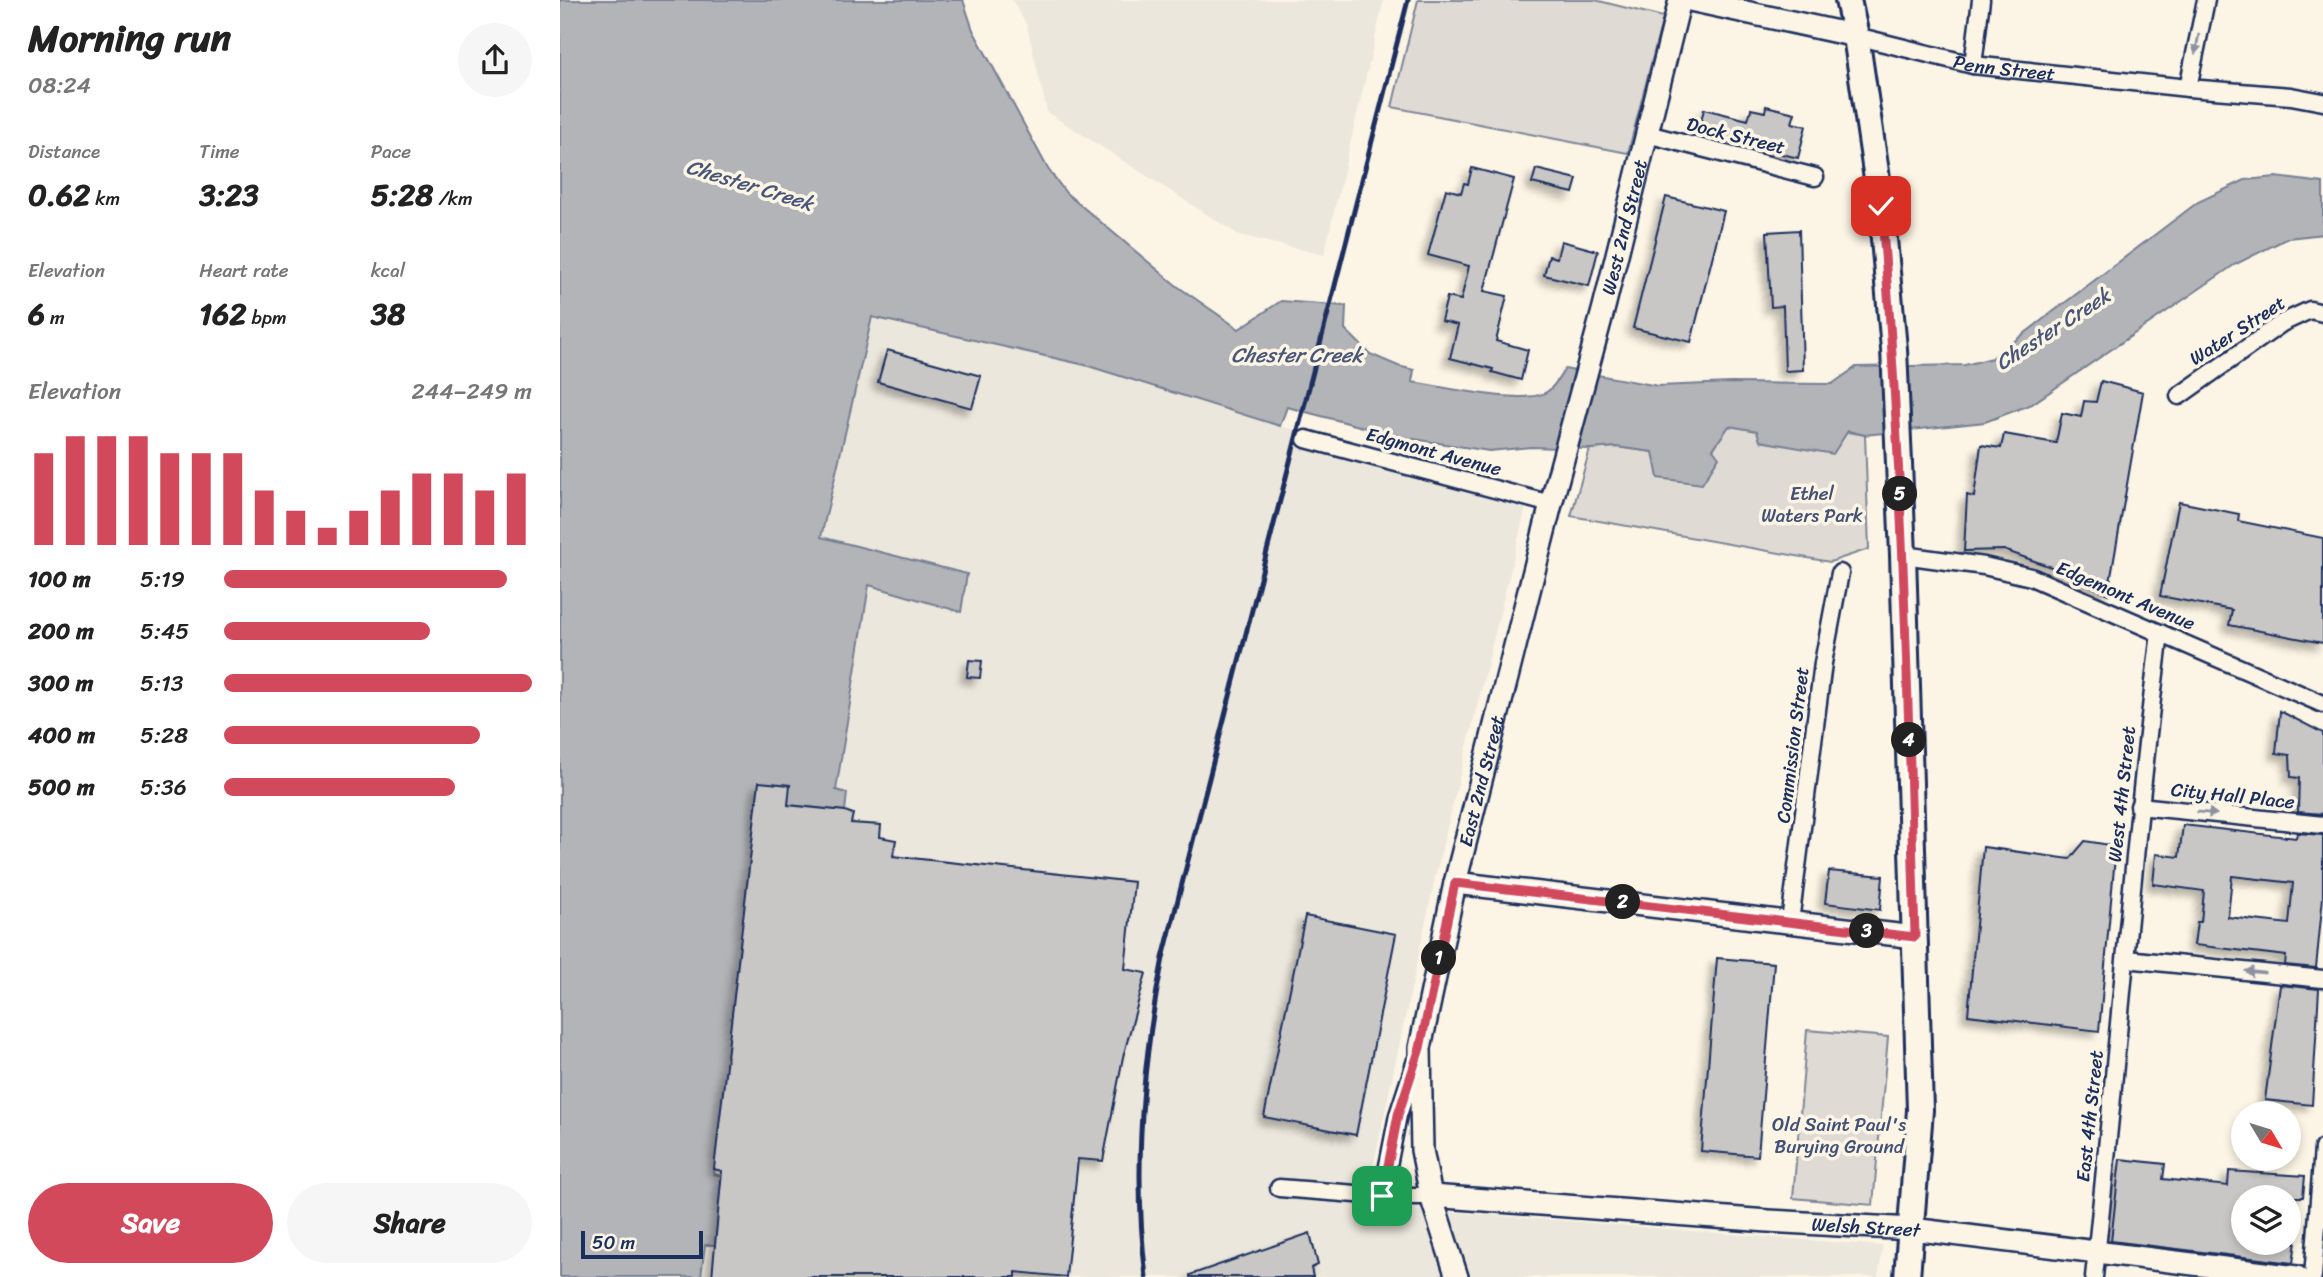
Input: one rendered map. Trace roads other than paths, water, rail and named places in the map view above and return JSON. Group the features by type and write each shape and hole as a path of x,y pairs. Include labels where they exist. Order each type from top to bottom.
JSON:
{"main road":[{"path":"1848,0 1856,36 1881,206 1894,349 1920,1110 1907,1277"}],"street":[{"name":"West 2nd Street","path":"1565,454 1680,0"},
{"name":"Penn Street","path":"1690,0 1973,65 2291,96 2323,102"},
{"path":"1973,65 1981,0"},
{"path":"2188,88 2206,0"},
{"name":"Dock Street","path":"1647,134 1815,177"},
{"name":"Water Street","path":"2179,396 2184,390 2298,314 2310,310 2323,313"},
{"name":"Edgmont Avenue","path":"1306,439 1551,504"},
{"name":"East 2nd Street","path":"1457,1277 1431,1196 1422,1150 1420,1048 1455,883 1565,454"},
{"name":"Edgemont Avenue","path":"1903,555 1984,566 2031,577 2323,704"},
{"name":"Commission Street","path":"1790,922 1823,663 1840,573"},
{"name":"West 4th Street","path":"2126,959 2139,806 2160,633"},
{"name":"City Hall Place","path":"2139,806 2323,825"},
{"path":"1455,883 1915,937"},
{"path":"2126,959 2323,979"},
{"name":"East 4th Street","path":"2094,1277 2126,959"},
{"path":"1382,1196 1398,1115 1420,1048"},
{"path":"2313,1277 2323,1148"},
{"path":"1279,1188 1382,1196 1431,1196"},
{"name":"Welsh Street","path":"1431,1196 1912,1229 2297,1277"}],"water":[{"name":"Chester Creek","path":"560,0 963,0 973,30 1048,169 1066,193 1177,286 1239,329 1281,301 1346,306 1345,329 1370,354 1414,370 1412,382 1483,394 1523,397 1538,395 1551,389 1565,369 1658,386 1731,383 1832,384 1856,367 1965,365 1992,358 2198,202 2245,180 2276,177 2323,183 2323,234 2288,238 2234,265 2032,404 1985,422 1865,435 1848,431 1833,454 1760,441 1757,431 1729,426 1713,449 1719,457 1702,484 1658,478 1653,452 1616,447 1531,447 1489,451 1401,437 1287,407 1280,426 1085,365 872,317 821,537 967,574 961,612 869,585 836,790 847,793 845,811 788,805 759,782 714,1174 722,1176 715,1245 705,1245 701,1277 560,1277"}],"railway":[{"path":"1146,1277 1140,1197 1142,1117 1150,1037 1163,958 1408,0"}],"park label":[{"name":"Ethel Waters Park","path":"1812,504"},
{"name":"Old Saint Paul's Burying Ground","path":"1839,1135"}]}
